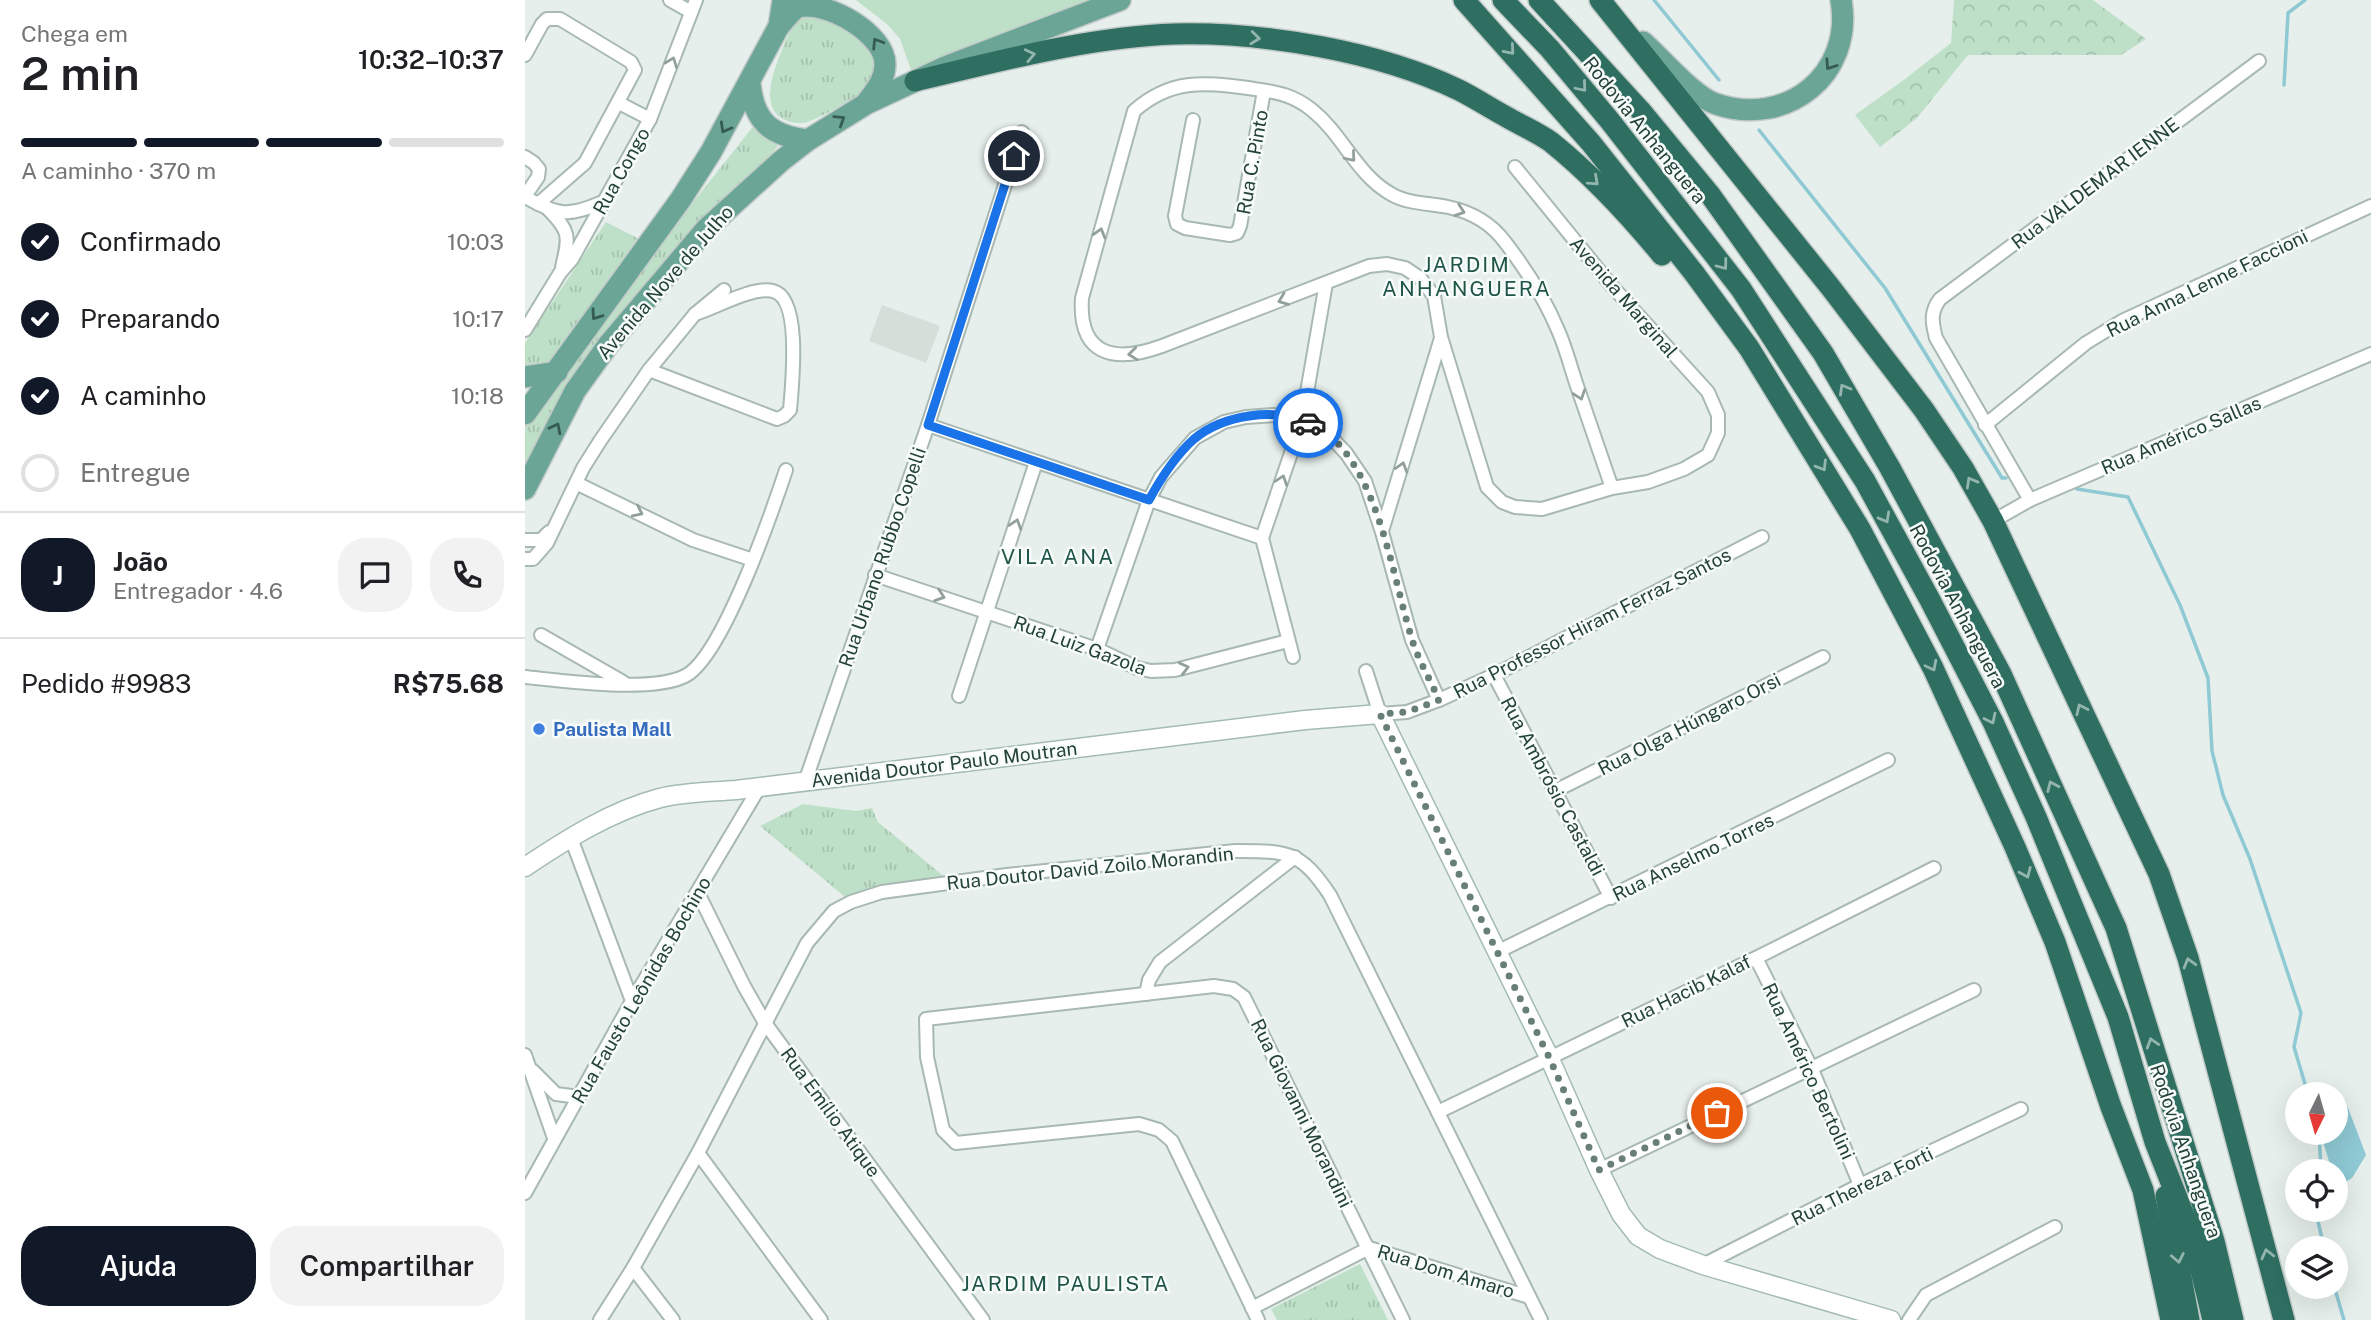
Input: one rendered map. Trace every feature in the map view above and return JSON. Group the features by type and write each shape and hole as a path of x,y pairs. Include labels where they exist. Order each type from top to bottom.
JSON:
{"highway":[{"path":"1464,0 1591,143 1694,273 1749,348 1860,529 1933,668 2055,942 2111,1107 2143,1190 2171,1320"},
{"name":"Rodovia Anhanguera","path":"1503,0 1550,48 1585,90 1733,279 1865,481 1930,600 1993,722 2036,817 2118,1017 2155,1142 2193,1238 2213,1320"},
{"name":"Rodovia Anhanguera","path":"1539,0 1640,110 1711,196 1823,353 1890,468 2001,674 2116,928 2214,1241 2233,1320"},
{"path":"1607,7 1845,306 1924,410 1963,468 1993,521 2159,874 2188,958 2284,1320"},
{"path":"915,81 1023,56 1123,39 1174,34 1219,34 1308,45 1376,59 1458,90 1549,141 1608,194 1650,241 1798,426"},
{"path":"2155,1142 2189,1320"}],"main road":[{"name":"Avenida Nove de Julho","path":"525,414 681,199 711,152 779,26 783,0"},
{"path":"1607,7 1679,78 1715,104 1751,110 1785,104 1814,87 1836,57 1844,20 1840,0"},
{"name":"Avenida Nove de Julho","path":"525,489 575,391 608,345 706,229 747,190 809,140 866,104 989,50 1119,1"},
{"path":"779,26 798,6 810,2 824,2 839,8 870,32 884,54 885,64 879,86 866,104"},
{"path":"750,84 753,102 759,115 772,130 782,135 809,140"},
{"path":"525,377 557,372"}],"street":[{"path":"670,0 694,6"},
{"name":"Rua Congo","path":"525,330 560,273 572,259 650,119 694,6"},
{"path":"525,55 542,24 547,19 560,19 634,65 634,75 585,163 543,207"},
{"name":"Rua VALDEMAR IENNE","path":"1985,425 1935,338 1931,322 1934,307 1940,299 2259,61"},
{"path":"1197,83 1216,83 1295,97 1315,111 1371,181 1394,196 1449,207 1488,223 1518,259 1557,328 1612,488 1542,509 1515,507 1501,502 1487,487 1441,337 1434,296 1420,278 1405,268 1387,264 1369,266 1326,283 1146,352 1116,355 1095,345 1089,337 1081,314 1081,298 1134,111 1149,98 1197,83"},
{"name":"Rua C. Pinto","path":"1193,120 1175,216 1177,224 1185,228 1230,235 1237,233 1264,91"},
{"path":"619,103 650,119"},
{"name":"Rua Urbano Rubbo Copelli","path":"805,782 928,425 1022,132"},
{"path":"525,157 539,169 538,177 525,197 543,207 562,224 568,234 560,273"},
{"name":"Avenida Marginal","path":"1515,167 1611,285 1708,392 1718,415 1718,433 1708,455 1684,469 1648,482 1612,488"},
{"path":"543,207 565,213 577,212 605,200"},
{"name":"Rua Anna Lenne Faccioni","path":"1985,425 2086,344 2122,321 2371,206"},
{"path":"1293,657 1262,538 1302,421 1326,283"},
{"path":"525,559 533,559 539,554 600,441 649,370 695,314 724,290"},
{"path":"649,370 777,419 790,410 794,350 790,312 781,295 772,291 755,292 695,314"},
{"path":"1382,532 1441,337"},
{"name":"Rua Américo Sallas","path":"1993,521 2030,500 2371,354"},
{"path":"1097,649 1149,500 1161,477 1195,438 1224,422 1247,416 1274,415 1302,421 1326,432 1346,453 1365,481 1412,640 1439,700"},
{"path":"928,425 1262,538"},
{"path":"1985,425 2030,500"},
{"path":"959,696 1036,462"},
{"path":"525,677 628,685 673,681 696,669 719,635 753,560 786,470"},
{"path":"576,483 694,540 753,560"},
{"path":"525,540 541,540 555,527"},
{"name":"Rua Professor Hiram Ferraz Santos","path":"1380,714 1407,712 1439,700 1762,537"},
{"name":"Rua Luiz Gazola","path":"875,575 1097,649 1137,668 1163,672 1289,641"},
{"path":"541,635 628,685"},
{"name":"Rua Olga Húngaro Orsi","path":"1555,791 1823,657"},
{"path":"1366,671 1380,714 1549,1057 1599,1170 1621,1214 1638,1236 1660,1249 1703,1265 1891,1320"},
{"name":"Rua Ambrósio Castaldi","path":"1494,674 1611,898"},
{"name":"Avenida Doutor Paulo Moutran","path":"525,867 571,838 628,808 663,798 1305,720 1380,714"},
{"name":"Rua Anselmo Torres","path":"1497,952 1888,760"},
{"name":"Rua Fausto Leônidas Bochino","path":"525,1193 632,1001 759,788"},
{"path":"571,838 632,1001"},
{"name":"Rua Doutor David Zoilo Morandin","path":"600,1320 633,1268 698,1153 807,943 834,911 877,893 1007,875 1235,851 1269,851 1295,856"},
{"path":"1146,993 1149,979 1160,962 1295,856 1315,872 1331,895 1541,1320"},
{"name":"Rua Hacib Kalaf","path":"1438,1112 1756,958 1934,868"},
{"name":"Rua Emílio Atique","path":"698,893 765,1023 983,1320"},
{"name":"Rua Américo Bertolini","path":"1756,958 1811,1067 1860,1185"},
{"name":"Rua Giovanni Morandini","path":"1252,1308 1172,1141 1159,1130 1139,1124 955,1143 943,1130 927,1056 926,1019 1214,986 1233,989 1244,997 1403,1320"},
{"path":"1599,1170 1974,990"},
{"path":"527,1060 556,1094 579,1097"},
{"path":"527,1060 554,1138"},
{"name":"Rua Thereza Forti","path":"1703,1265 1860,1185 2021,1109"},
{"path":"698,1153 821,1320"},
{"path":"1909,1320 1926,1295 2055,1227"},
{"name":"Rua Dom Amaro","path":"1252,1308 1369,1248 1529,1297"},
{"path":"633,1268 673,1320"},
{"path":"1252,1308 1258,1320"}],"shaded area":[{"path":"882,305 940,326 926,363 869,341"}],"green space":[{"path":"856,0 1095,0 911,70 900,39 888,25"},
{"path":"1954,0 2093,0 2146,39 2121,55 1968,55 1916,119 1880,147 1855,115 1951,43"},
{"path":"830,13 878,54 873,87 807,122 797,123 783,119 774,111 770,99 771,85 780,54 797,15"},
{"path":"755,124 778,146 640,294 593,353 546,422 525,466 525,425 585,339"},
{"path":"606,222 639,239 553,364 525,369 525,343"},
{"path":"803,804 856,811 872,808 878,822 952,883 851,902 760,826"},
{"path":"1360,1264 1388,1320 1277,1320 1271,1309"}],"water":[{"path":"2349,1110 2366,1155 2348,1180 2348,1159 2328,1159 2324,1145 2349,1144"}],"waterway":[{"path":"1654,0 1719,80"},
{"path":"2284,85 2288,13 2305,0"},
{"path":"1759,130 1885,288 2002,478 2006,478"},
{"path":"2077,489 2128,497 2180,605 2208,678 2212,751 2223,795 2250,859 2301,1013 2294,1047 2304,1082"},
{"path":"2320,1145 2320,1159"},
{"path":"2318,1222 2321,1236"},
{"path":"2338,1299 2344,1320"}],"way so far":[{"path":"1308,423 1326,432 1346,453 1365,481 1412,640 1439,700 1407,712 1380,714 1549,1057 1599,1170 1717,1113"}],"place":[{"name":"Paulista Mall","path":"539,729"}],"district":[{"name":"JARDIM ANHANGUERA","path":"1467,277"},
{"name":"VILA ANA","path":"1058,557"},
{"name":"JARDIM PAULISTA","path":"1066,1284"}],"route":[{"path":"1014,156 928,425 1149,500 1161,477 1195,438 1224,422 1247,416 1274,415 1308,423"}]}
